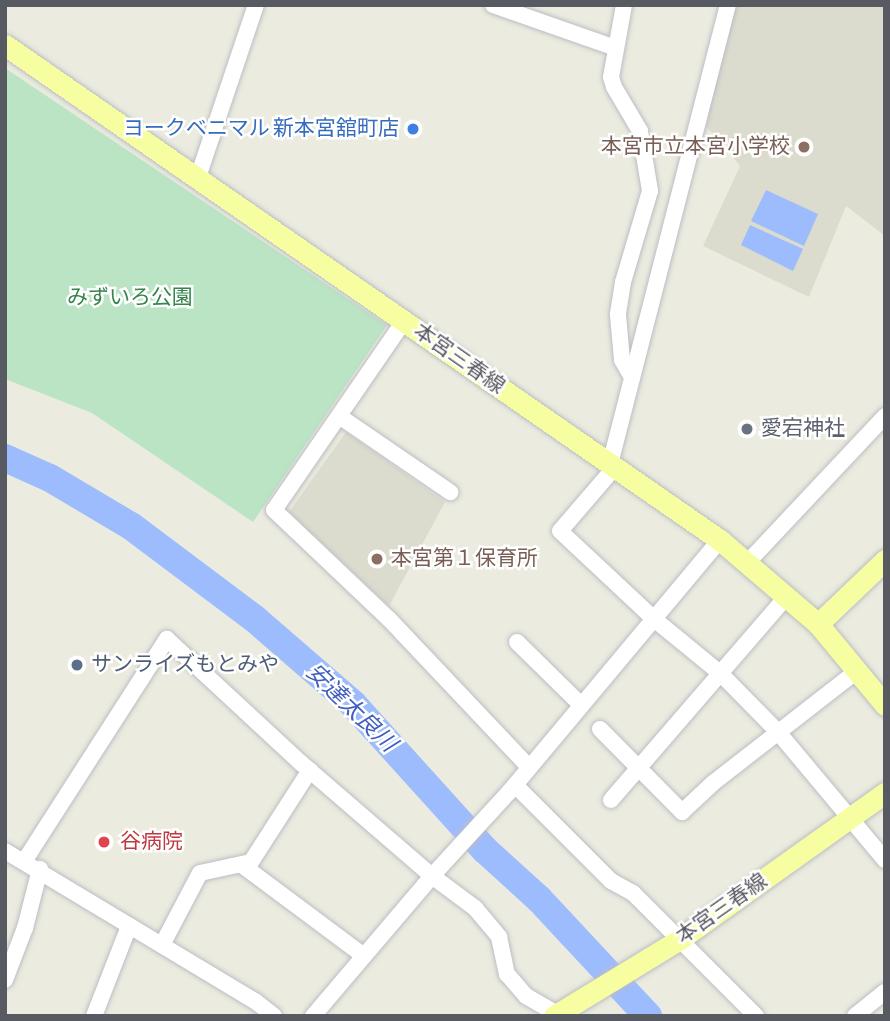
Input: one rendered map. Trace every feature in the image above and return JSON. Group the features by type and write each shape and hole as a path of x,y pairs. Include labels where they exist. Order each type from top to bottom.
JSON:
{"main road":[{"name":"本宮三春線","path":"5,45 720,540 818,624 885,705"},
{"path":"818,624 885,560"},
{"name":"本宮三春線","path":"557,1015 672,943 852,819 885,793"}],"street":[{"path":"197,180 256,5"},
{"path":"493,5 616,48"},
{"path":"624,5 611,77 639,131 650,191 623,282 618,315 622,360 632,377"},
{"path":"729,5 632,377 613,466 561,531 654,619 720,673 778,732 885,860"},
{"path":"404,321 274,510 390,619 529,767"},
{"path":"339,416 450,492"},
{"path":"748,562 885,416"},
{"path":"313,1016 432,876 512,788 720,540"},
{"path":"611,800 787,596"},
{"path":"25,860 167,639 310,770 432,876 475,908 499,937 507,974 526,996 557,1015"},
{"path":"517,642 581,705"},
{"path":"600,729 682,812 713,783 857,671"},
{"path":"162,945 200,873 242,865 259,854 310,770"},
{"path":"512,788 611,881 633,893 672,943 756,1016"},
{"path":"5,851 40,869 274,1016"},
{"path":"242,865 364,956"},
{"path":"5,980 25,928 40,869"},
{"path":"94,1016 128,926"},
{"path":"855,1016 885,992"}],"shaded area":[{"name":"本宮市立本宮小学校","path":"721,5 885,5 885,236 846,206 809,297 703,246 740,166 707,127"},
{"name":"本宮第１保育所","path":"346,432 445,502 389,606 289,512"}],"green space":[{"name":"みずいろ公園","path":"5,68 387,325 253,522 92,413 5,379"}],"water":[{"path":"766,190 818,214 804,246 751,221"},
{"path":"750,225 803,249 793,271 741,245"}],"waterway":[{"name":"安達太良川","path":"5,458 50,478 131,526 255,619 353,704 485,850 539,899 648,1016"}],"place":[{"name":"ヨークベニマル 新本宮舘町店","path":"413,129"},
{"name":"本宮市立本宮小学校","path":"804,147"},
{"name":"愛宕神社","path":"747,429"},
{"name":"本宮第１保育所","path":"377,559"},
{"name":"サンライズもとみや","path":"77,665"},
{"name":"谷病院","path":"104,842"}]}
